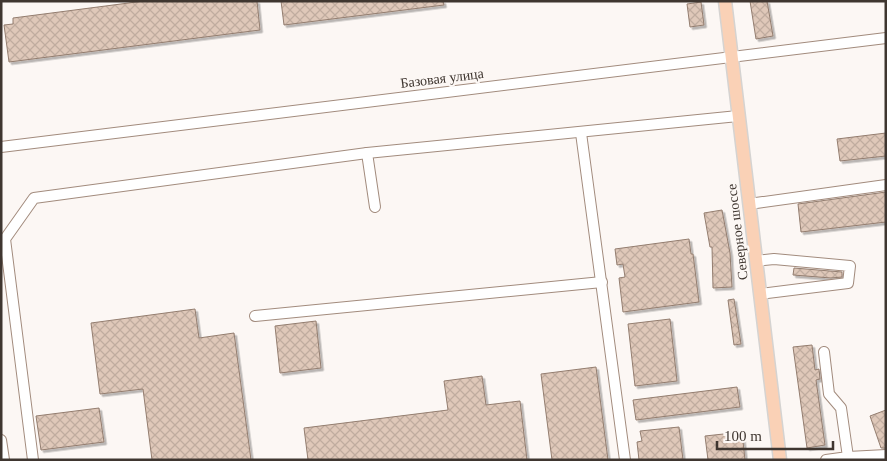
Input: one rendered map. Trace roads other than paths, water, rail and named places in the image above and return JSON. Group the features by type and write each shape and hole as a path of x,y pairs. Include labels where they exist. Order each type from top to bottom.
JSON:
{"main road":[{"name":"Северное шоссе","path":"725,1 780,460"}],"street":[{"name":"Базовая улица","path":"1,147 886,38"},
{"path":"33,460 5,239 34,198 367,153 738,116"},
{"path":"581,133 625,460"},
{"path":"367,153 375,207"},
{"path":"749,204 886,185"},
{"path":"756,261 774,259 850,266 848,283 760,294"},
{"path":"254,316 602,282"},
{"path":"824,352 829,394 841,408 848,457"},
{"path":"1,440 4,460"},
{"path":"826,460 886,454"}]}
